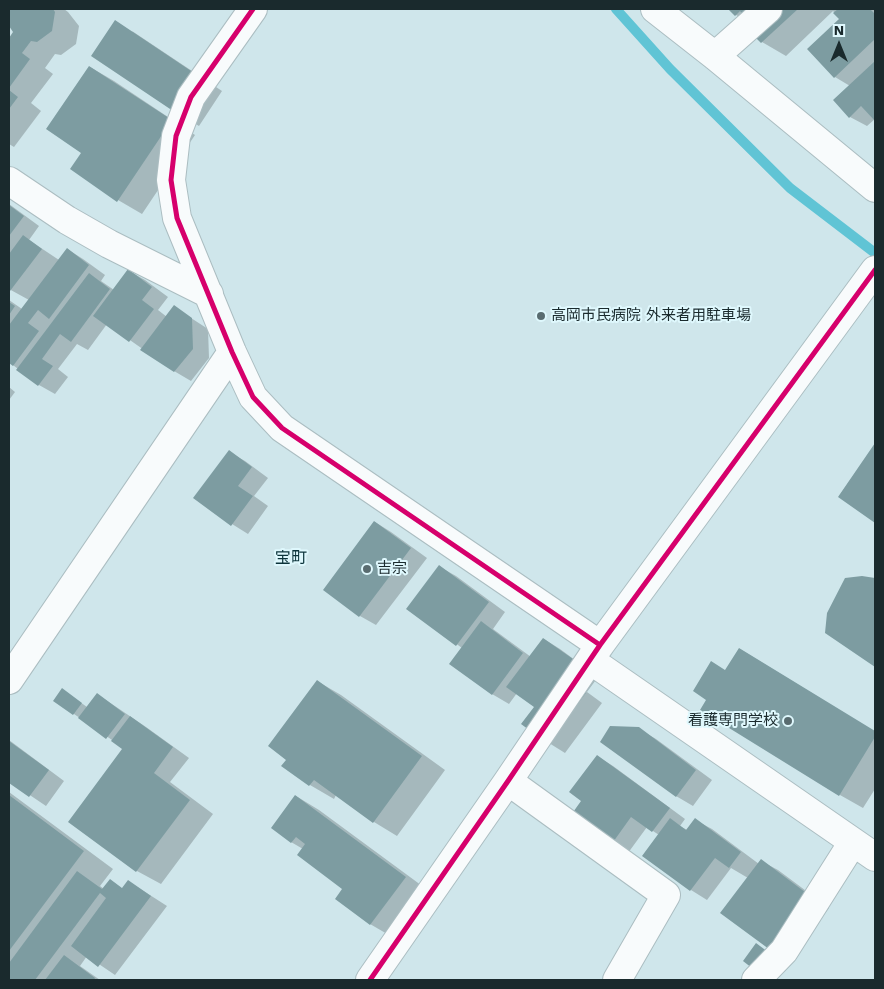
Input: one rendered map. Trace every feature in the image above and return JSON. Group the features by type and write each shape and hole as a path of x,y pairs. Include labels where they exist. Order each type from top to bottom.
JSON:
{"street":[{"path":"253,9 191,97 176,136 171,180 177,218 232,352 253,397 282,428 875,857"},
{"path":"655,9 875,188"},
{"path":"715,56 768,9"},
{"path":"9,180 67,220 109,244 209,294"},
{"path":"370,980 595,653 875,270"},
{"path":"9,680 232,352"},
{"path":"508,781 666,895 616,980"},
{"path":"756,980 784,951 853,842"}],"building":[{"path":"9,9 53,9 55,12 52,31 37,42 31,41 22,53 30,59 9,88 9,38 13,32 9,26"},
{"path":"728,9 798,9 761,43 744,26 749,21 740,11 735,16"},
{"path":"838,9 870,9 875,14 875,39 834,78 807,49 839,19 833,13"},
{"path":"115,20 206,81 182,117 91,56"},
{"path":"875,61 875,121 861,106 849,118 833,100"},
{"path":"89,66 172,120 117,202 70,169 81,153 46,129"},
{"path":"9,90 18,97 9,109"},
{"path":"9,205 24,216 9,236"},
{"path":"23,235 42,249 10,291 9,254"},
{"path":"67,248 89,265 49,319 38,310 28,323 39,331 13,366 9,363 9,325"},
{"path":"128,269 152,287 142,300 154,309 129,342 93,316"},
{"path":"89,273 110,289 71,342 60,334 42,359 53,366 38,386 16,370"},
{"path":"9,302 15,306 9,315"},
{"path":"174,305 192,318 193,349 174,372 140,350"},
{"path":"875,443 875,523 838,497"},
{"path":"229,450 252,467 238,486 253,496 231,526 193,498"},
{"name":"吉宗","path":"374,521 411,548 359,617 323,590"},
{"path":"439,565 489,602 456,646 406,609"},
{"path":"862,576 875,578 875,667 825,633 827,613 845,578"},
{"path":"481,621 523,653 492,695 449,664"},
{"path":"543,638 583,666 571,682 586,693 548,744 521,724 534,707 506,687"},
{"name":"看護専門学校","path":"739,648 875,731 875,737 839,796 700,710 706,700 693,691 711,661 725,670"},
{"path":"317,680 422,756 373,823 314,780 309,786 281,766 286,760 268,746"},
{"path":"62,688 82,703 73,715 53,701"},
{"path":"97,693 125,714 106,739 78,718"},
{"path":"130,716 173,747 154,773 190,800 136,872 68,822 122,749 111,741"},
{"path":"610,726 639,727 696,770 676,797 600,742"},
{"path":"9,741 49,770 29,797 9,783"},
{"path":"597,755 670,808 652,832 631,817 611,845 571,815 581,801 569,792"},
{"path":"9,795 84,851 9,951"},
{"path":"295,795 406,877 370,925 335,899 342,889 297,855 305,844 296,837 291,843 271,828"},
{"path":"670,818 686,830 695,818 741,852 729,868 715,858 690,891 642,856"},
{"path":"761,859 813,898 773,952 720,913"},
{"path":"77,871 102,889 110,879 122,888 128,880 151,896 98,967 71,946 106,898 100,893 35,980 9,980 9,963"},
{"path":"756,943 780,961 766,979 743,961"},
{"path":"64,955 95,978 94,980 45,980"}],"waterway":[{"path":"616,9 670,69 790,188 875,253"}],"cycle path":[{"path":"253,9 191,97 176,136 171,180 177,218 232,352 253,397 282,428 600,645"},
{"path":"370,980 600,645 875,270"}],"place":[{"name":"高岡市民病院 外来者用駐車場","path":"541,316"},
{"name":"吉宗","path":"367,569"},
{"name":"看護専門学校","path":"788,721"}],"district":[{"name":"宝町","path":"291,558"}]}
